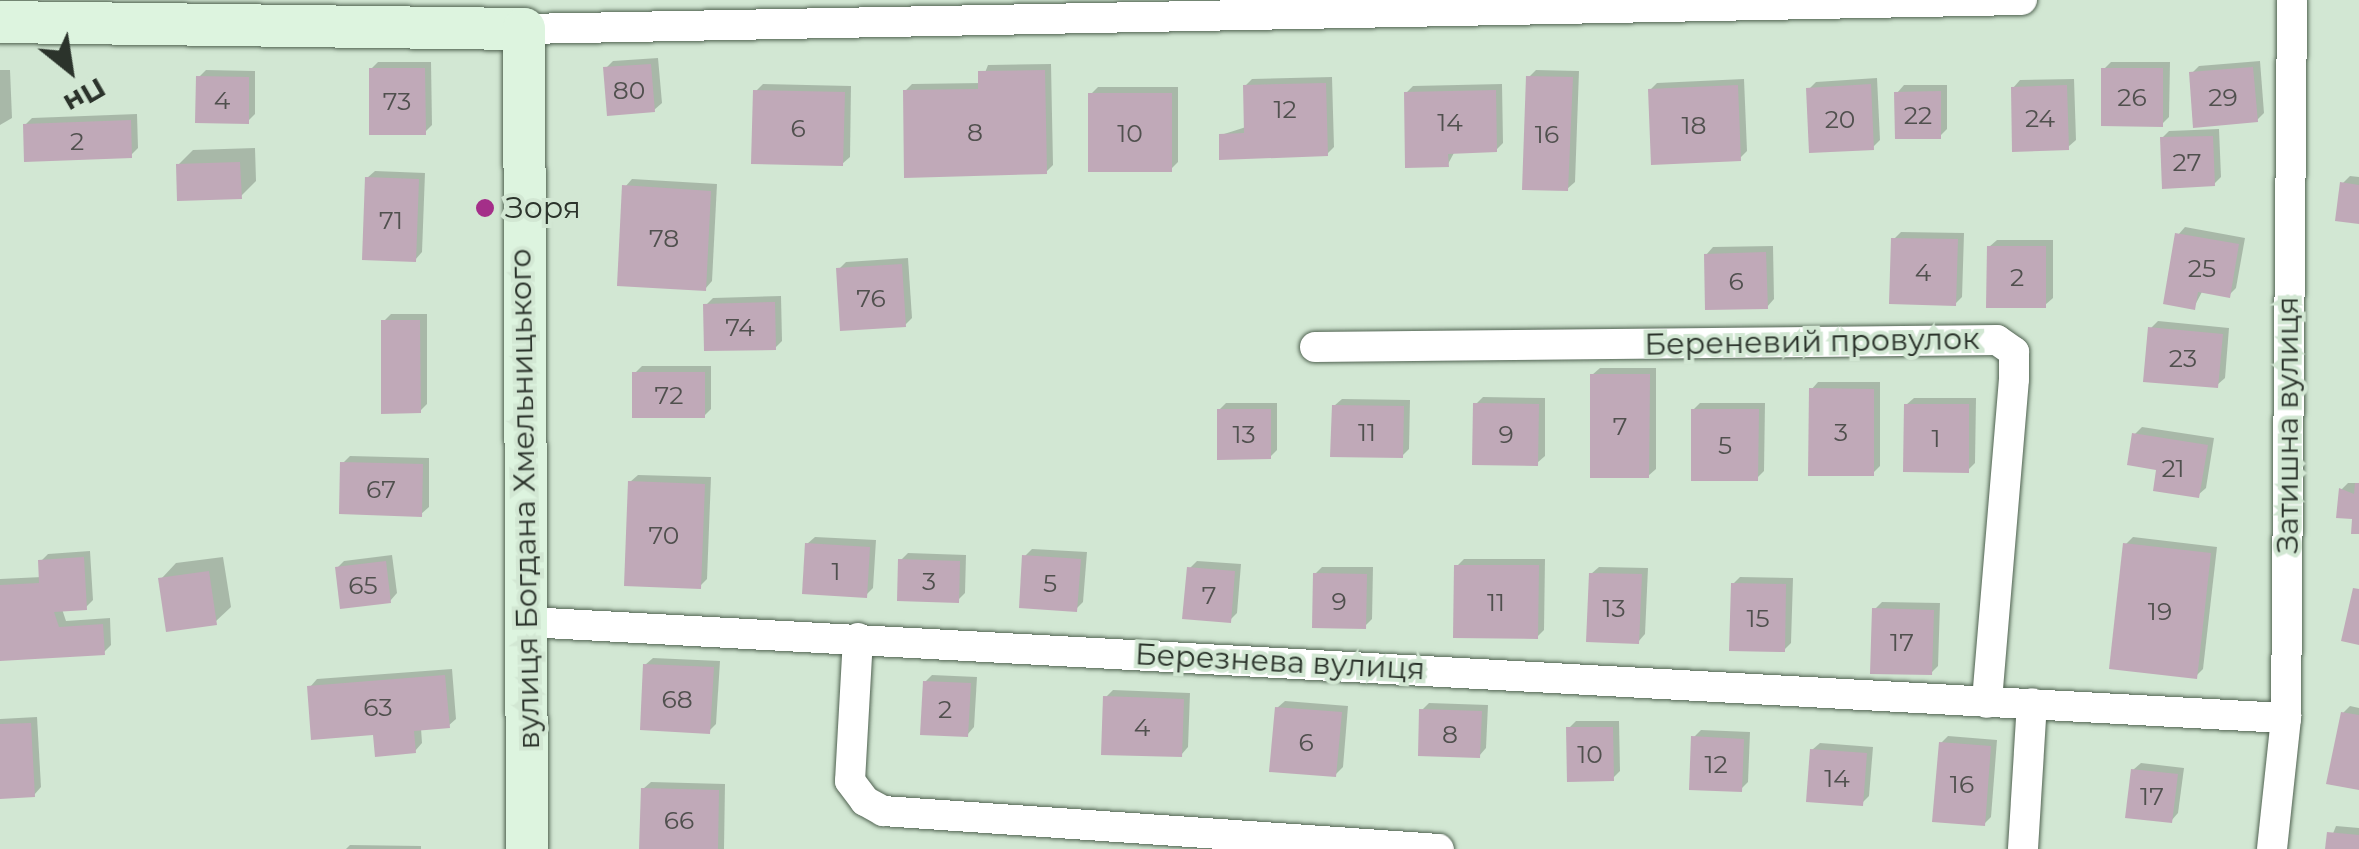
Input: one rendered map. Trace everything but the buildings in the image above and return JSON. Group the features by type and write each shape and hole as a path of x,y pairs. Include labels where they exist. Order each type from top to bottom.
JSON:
{"main road":[{"path":"0,22 524,28"},
{"name":"вулиця Богдана Хмельницького","path":"524,28 528,849"}],"street":[{"path":"524,28 2022,0"},
{"name":"Затишна вулиця","path":"2272,849 2286,718 2292,0"},
{"name":"Береневий провулок","path":"1315,348 1997,340 2014,352 2014,379 1987,703"},
{"name":"Березнева вулиця","path":"528,622 2286,718"},
{"path":"858,638 850,781 865,801 883,810 1439,849"},
{"path":"2023,849 2032,704"}],"place":[{"name":"Зоря","path":"485,208"}]}
